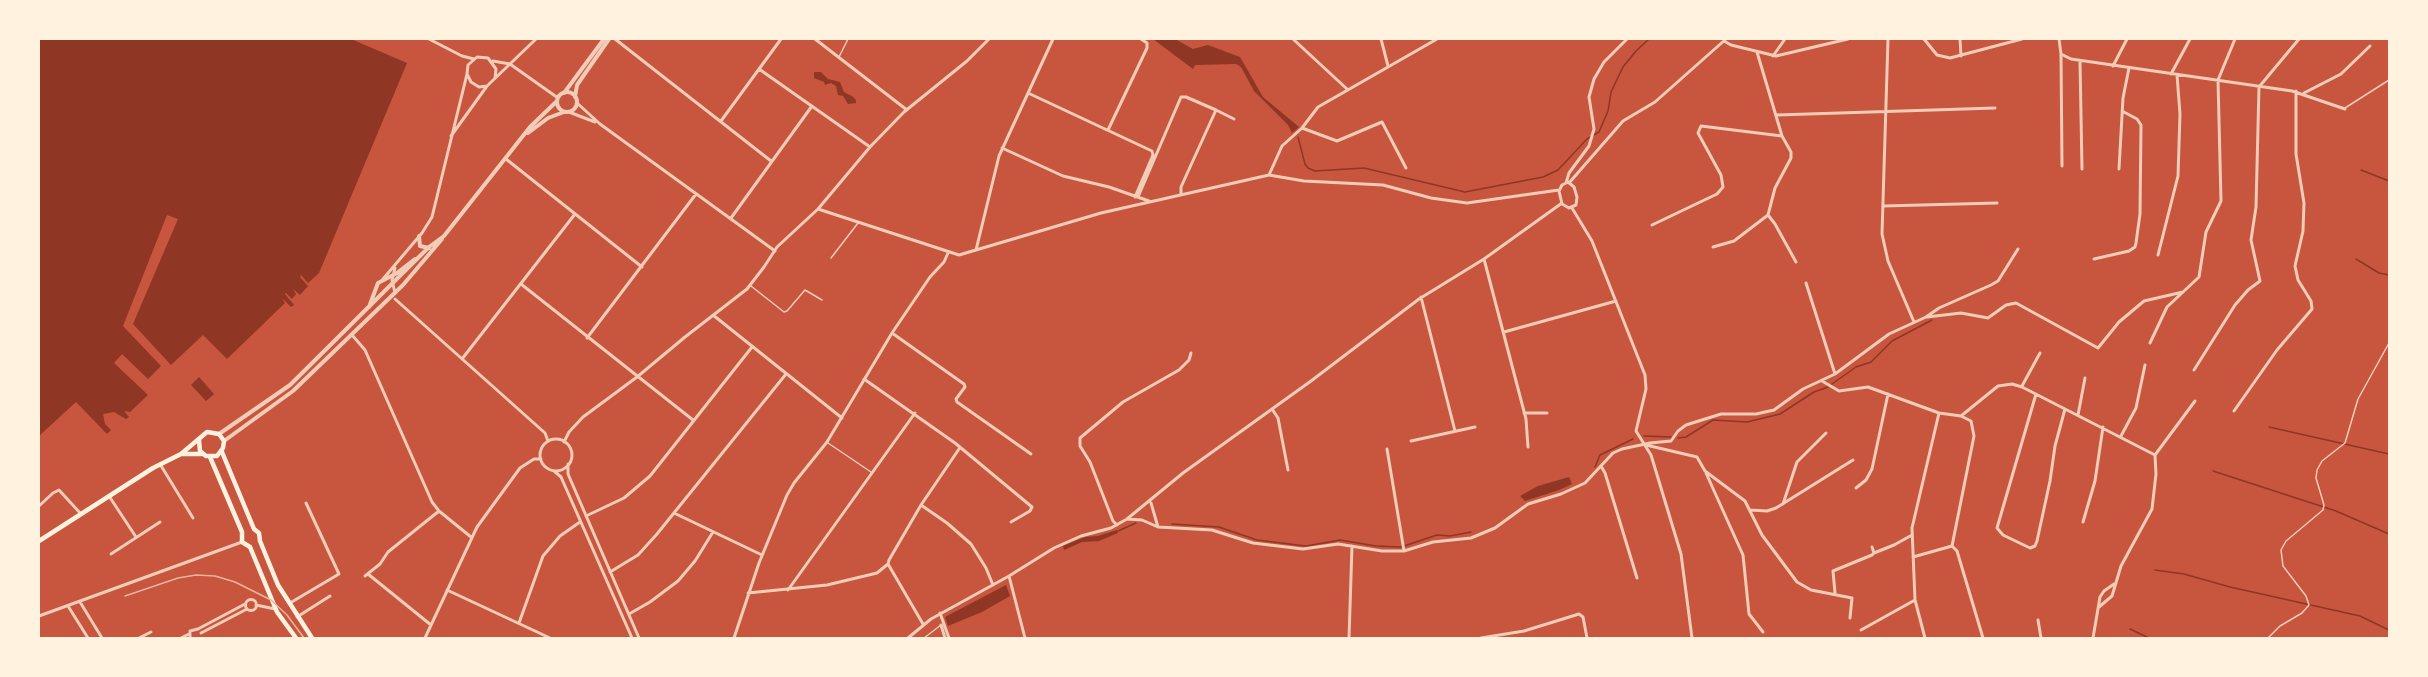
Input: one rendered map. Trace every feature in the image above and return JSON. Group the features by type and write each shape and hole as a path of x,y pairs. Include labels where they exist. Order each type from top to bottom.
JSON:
{"main road":[{"path":"39,541 160,464 181,454 207,432 219,434 224,441 222,452 288,604 312,638"},
{"path":"199,440 199,448 203,454"},
{"path":"210,457 222,452"},
{"path":"181,454 203,454 210,457 242,532 242,542 250,547 277,612 296,638"},
{"path":"242,532 254,529"},
{"path":"250,547 256,546 260,541"}],"street":[{"path":"429,39 462,56 474,59 485,57 510,64 557,100 559,108 600,124"},
{"path":"450,137 495,78 536,39"},
{"path":"224,441 286,398 395,293 432,253 534,123 564,93 604,39"},
{"path":"609,39 577,85 575,97 577,103 600,124 775,251"},
{"path":"615,39 771,161"},
{"path":"721,121 782,39"},
{"path":"815,39 908,110"},
{"path":"564,442 569,432 583,417 638,377 750,285 775,251 818,209 870,147 908,110 967,61 989,39"},
{"path":"976,250 1002,148 1053,39"},
{"path":"1108,130 1147,48 1147,43 1141,39"},
{"path":"1293,39 1347,89"},
{"path":"1381,39 1388,66"},
{"path":"1269,175 1282,146 1302,128 1318,107 1437,39"},
{"path":"1567,183 1569,173 1586,151 1595,125 1589,97 1594,79 1604,62 1627,39"},
{"path":"1773,56 1785,39"},
{"path":"1567,183 1574,187 1577,197 1577,203 1572,208 1566,208 1562,203 1559,190 1562,185 1567,183 1623,121 1656,102 1725,40 1773,56 1848,39"},
{"path":"1888,39 1882,234 1886,254 1914,322"},
{"path":"1924,39 1939,56 1950,58 2022,39"},
{"path":"1960,39 1961,56"},
{"path":"2060,39 2062,166"},
{"path":"2113,66 2127,39"},
{"path":"2171,74 2190,39"},
{"path":"2150,343 2167,307 2198,280 2202,268 2206,232 2222,199 2217,80 2235,39"},
{"path":"2194,370 2235,305 2248,290 2260,281 2251,240 2256,207 2259,87 2300,39"},
{"path":"2302,94 2341,74 2370,46"},
{"path":"1713,247 1734,241 1768,216 1775,188 1791,158 1791,150 1782,136 1757,52"},
{"path":"2061,54 2080,61 2295,91 2345,109"},
{"path":"462,56 468,65"},
{"path":"365,312 378,283 395,267 432,218 468,65 474,59"},
{"path":"492,60 496,69 495,78"},
{"path":"2080,61 2082,169"},
{"path":"2119,169 2122,111 2129,68"},
{"path":"759,69 870,147"},
{"path":"467,74 474,85 488,86"},
{"path":"2158,255 2178,176 2180,114 2177,75"},
{"path":"2234,411 2277,350 2312,311 2312,303 2298,280 2295,266 2303,231 2304,203 2296,154 2295,91"},
{"path":"564,93 570,93 575,97"},
{"path":"1028,93 1153,153 1137,197"},
{"path":"1137,197 1181,97 1186,97 1234,119"},
{"path":"527,133 548,118 574,109 577,103"},
{"path":"731,218 812,106"},
{"path":"1777,115 1995,108"},
{"path":"1181,194 1181,187 1216,110"},
{"path":"2094,259 2129,251 2136,243 2140,213 2141,125 2138,119 2122,111"},
{"path":"1302,128 1337,141 1383,123 1406,168"},
{"path":"1652,225 1722,189 1723,181 1698,133 1698,127 1703,125 1782,136"},
{"path":"1002,148 1063,176 1096,186 1109,187 1150,201"},
{"path":"506,159 642,267"},
{"path":"818,209 958,255 1101,213 1269,175 1304,181 1383,185 1431,198 1467,203 1559,190"},
{"path":"587,338 696,194"},
{"path":"908,638 940,613 1009,576 1060,545 1117,525 1127,519 1151,502 1183,473 1421,297 1484,259 1562,203"},
{"path":"1883,206 1996,203"},
{"path":"1572,208 1592,241 1646,379 1646,389 1636,431 1651,455 1683,563 1692,638"},
{"path":"462,359 575,214"},
{"path":"1768,216 1775,224 1796,262"},
{"path":"419,236 420,246 429,247"},
{"path":"383,279 393,276 444,236"},
{"path":"219,434 290,385 429,247"},
{"path":"1127,519 1142,520 1158,527 1212,530 1253,543 1303,549 1335,544 1382,551 1404,551 1433,542 1466,540 1495,528 1528,504 1561,494 1585,483 1619,450 1671,441 1686,425 1721,414 1769,412 1779,407 1803,389 1835,374 1883,338 1998,280 2018,249"},
{"path":"735,638 748,593 790,488 827,442 892,333 930,277 944,262 948,253"},
{"path":"1484,259 1524,413 1528,447"},
{"path":"395,267 393,276 395,299"},
{"path":"383,279 389,280 393,285"},
{"path":"1806,283 1835,374"},
{"path":"521,284 694,421"},
{"path":"376,290 381,297 395,299 545,433 548,441"},
{"path":"1926,317 1964,313 1988,318 2006,305 2016,303 2098,348 2119,322 2144,301 2185,291"},
{"path":"1421,297 1455,431"},
{"path":"1504,332 1616,302"},
{"path":"713,315 842,418"},
{"path":"892,333 964,384 965,387 956,399 957,402 1031,454"},
{"path":"352,335 365,350 432,502 471,537"},
{"path":"586,516 624,498 650,476 752,347"},
{"path":"1117,525 1090,462 1080,446 1080,438 1114,407 1176,372 1189,360 1191,353"},
{"path":"2022,387 2040,353"},
{"path":"2121,436 2136,408 2145,365"},
{"path":"610,572 638,555 786,374"},
{"path":"2078,415 2085,378"},
{"path":"864,379 915,413 1032,507 1030,511 1011,522"},
{"path":"1822,381 1839,391 1868,387 1939,412 1960,416 1971,422 1974,436 1952,546"},
{"path":"1960,416 1998,386 2006,383 2022,387 2155,455"},
{"path":"1856,488 1866,480 1872,469 1888,394"},
{"path":"2036,394 1997,528 2003,535 2030,548 2035,546 2037,541 2055,446 2065,409"},
{"path":"2098,607 2112,596 2115,581 2123,563 2152,509 2157,465 2155,455 2195,401"},
{"path":"1272,409 1279,422 1288,470"},
{"path":"1925,638 1915,600 1912,535 1913,522 1939,412"},
{"path":"788,590 915,413"},
{"path":"1524,413 1547,413"},
{"path":"1411,441 1474,427"},
{"path":"2083,522 2095,481 2103,427"},
{"path":"1782,505 1797,462 1826,433"},
{"path":"632,638 561,477 544,466 541,459 541,450 548,441 555,440 568,445 572,455 568,465 568,474 639,638"},
{"path":"1644,444 1697,457 1743,555 1749,614 1756,626 1763,632"},
{"path":"748,593 788,590 852,580 877,573 888,564 891,554 921,505 960,448"},
{"path":"1387,449 1404,551"},
{"path":"425,638 471,537 520,468 534,459 541,459"},
{"path":"1750,510 1767,511 1782,505 1853,460"},
{"path":"160,464 193,518"},
{"path":"554,471 568,465"},
{"path":"1601,466 1637,578"},
{"path":"1705,471 1742,499 1762,535 1797,582 1811,590 1835,593 1853,599 1850,618"},
{"path":"39,506 53,492 59,490 81,514"},
{"path":"109,496 137,538"},
{"path":"1151,502 1158,527"},
{"path":"288,604 338,576 338,571 306,503"},
{"path":"921,505 971,544 986,568 993,585"},
{"path":"431,625 367,575 380,564 386,554 440,511"},
{"path":"674,513 762,555"},
{"path":"111,554 160,522"},
{"path":"519,623 543,556 564,532 580,522"},
{"path":"629,614 656,598 678,581 713,532"},
{"path":"1835,593 1833,571 1869,557 1912,535"},
{"path":"39,616 242,542"},
{"path":"1348,638 1352,546"},
{"path":"1913,557 1952,546"},
{"path":"1952,546 1957,551 1983,638"},
{"path":"1872,547 1874,553"},
{"path":"888,564 923,624"},
{"path":"1009,576 1025,638"},
{"path":"2093,638 2103,592 2115,581"},
{"path":"447,590 550,638"},
{"path":"297,617 330,596"},
{"path":"198,629 201,636 246,607 251,599 256,605 270,606 277,612"},
{"path":"1861,630 1915,600"},
{"path":"80,602 102,638"},
{"path":"181,638 189,636 191,629 198,629 246,607 253,610 256,605"},
{"path":"68,606 88,638"},
{"path":"940,613 946,638"},
{"path":"1481,638 1512,634 1579,614 1583,617 1587,638"},
{"path":"2038,620 2041,638"},
{"path":"139,638 150,632"}],"lane":[{"path":"839,57 848,39"},
{"path":"2345,109 2389,80"},
{"path":"831,258 858,223"},
{"path":"750,285 784,312 804,290 822,300"},
{"path":"2268,638 2280,626 2302,613 2309,605 2306,596 2283,566 2281,550 2289,538 2323,510 2324,505 2316,478 2317,470 2322,461 2346,443 2358,399 2389,343"},
{"path":"827,442 873,473"},
{"path":"924,638 943,622"}],"shaded area":[{"path":"39,39 351,39 407,63 319,273 308,283 301,275 300,277 308,286 300,295 293,289 296,294 292,299 285,294 294,305 291,307 282,298 285,303 227,359 203,335 171,365 133,324 178,219 167,215 123,326 161,366 148,379 122,354 114,363 148,395 130,412 124,411 129,417 126,419 114,412 103,414 105,424 111,430 107,434 76,402 39,436"},
{"path":"1153,39 1175,39 1193,49 1208,45 1240,57 1263,97 1299,127 1292,133 1288,125 1254,91 1241,67 1236,64 1195,65 1193,69"},
{"path":"814,72 821,72 828,79 840,82 844,92 852,96 856,103 848,104 843,96 838,95 836,86 831,83 825,85 824,82 814,78"},
{"path":"199,377 214,394 206,401 191,385"},
{"path":"1569,477 1572,484 1559,490 1525,501 1520,496 1538,486"},
{"path":"1117,530 1118,533 1099,541 1082,542 1064,550 1063,546 1085,537 1098,536"},
{"path":"1006,585 1010,596 982,612 948,626 945,617"}],"waterway":[{"path":"1298,137 1305,164 1315,171 1364,168 1465,192 1543,177 1558,170 1587,139 1599,132 1608,111 1611,92 1623,67 1649,39"},
{"path":"2361,170 2389,181"},
{"path":"2356,259 2379,273 2389,275"},
{"path":"1832,384 1856,367 1871,362 1892,341 1932,320"},
{"path":"1678,438 1686,437 1713,420 1747,422 1780,414 1814,392 1828,387"},
{"path":"2269,427 2389,454"},
{"path":"1644,436 1671,437"},
{"path":"1595,467 1600,455 1633,439"},
{"path":"2213,471 2336,511 2389,534"},
{"path":"1118,531 1136,523"},
{"path":"1172,524 1219,527 1257,540 1306,546 1340,540 1376,546 1401,547 1437,535 1450,536 1471,532"},
{"path":"2155,570 2184,574 2230,587 2360,616 2389,630"},
{"path":"2130,629 2149,638"}],"tram line":[{"path":"125,596 178,578 196,575 215,576 235,582 271,600 287,615 304,638"}]}
